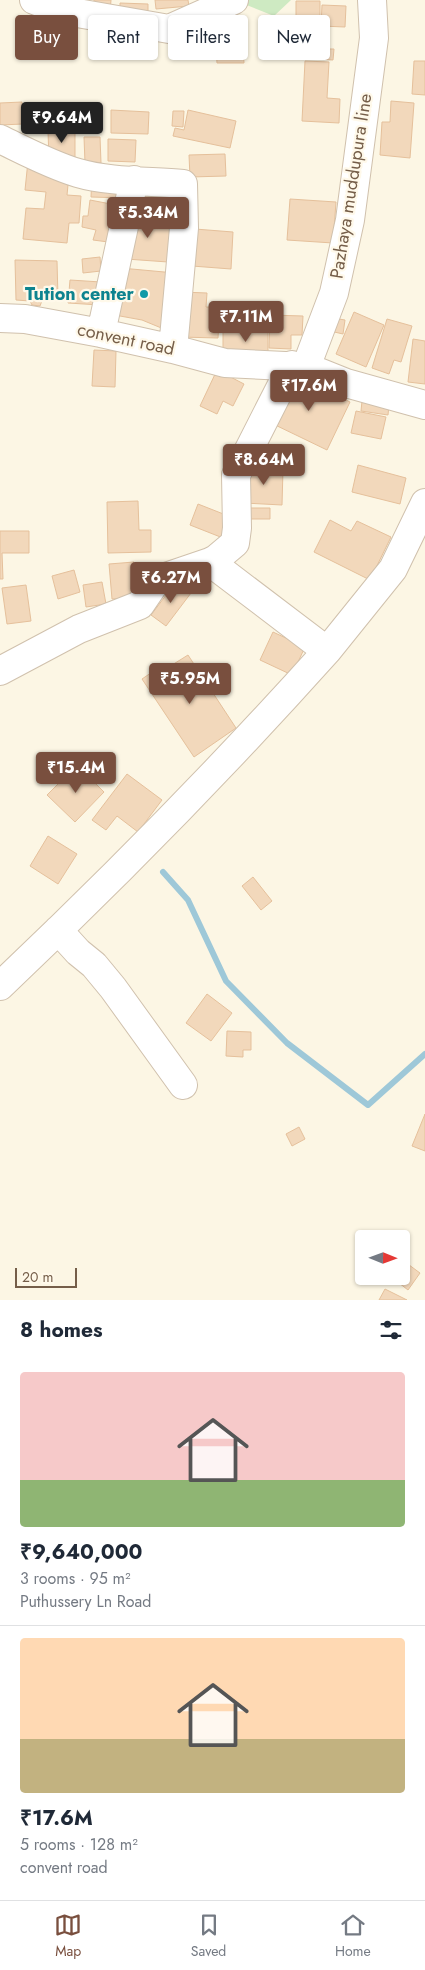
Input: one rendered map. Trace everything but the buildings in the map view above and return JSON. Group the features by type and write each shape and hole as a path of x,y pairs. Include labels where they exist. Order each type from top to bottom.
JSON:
{"street":[{"path":"34,0 60,10 169,29 234,0"},
{"name":"Pazhaya muddupura line","path":"0,670 79,629 140,604 157,580 210,562 234,543 237,528 236,476 299,366 334,293 350,220 374,38 372,0"},
{"path":"0,139 39,158 79,173 183,184 184,228 174,349"},
{"path":"101,333 134,180"},
{"name":"convent road","path":"0,318 24,320 101,333 174,349 225,363 299,366 346,383 425,405"},
{"path":"0,986 58,930 280,704 327,651 393,569 425,503"},
{"path":"210,562 327,651"},
{"path":"58,930 78,952 94,965 113,988 183,1084"}],"green space":[{"path":"234,0 291,0 275,15"}],"waterway":[{"path":"163,872 188,900 226,981 287,1043 368,1105 425,1054"}],"place":[{"name":"Tution center","path":"144,294"}]}
